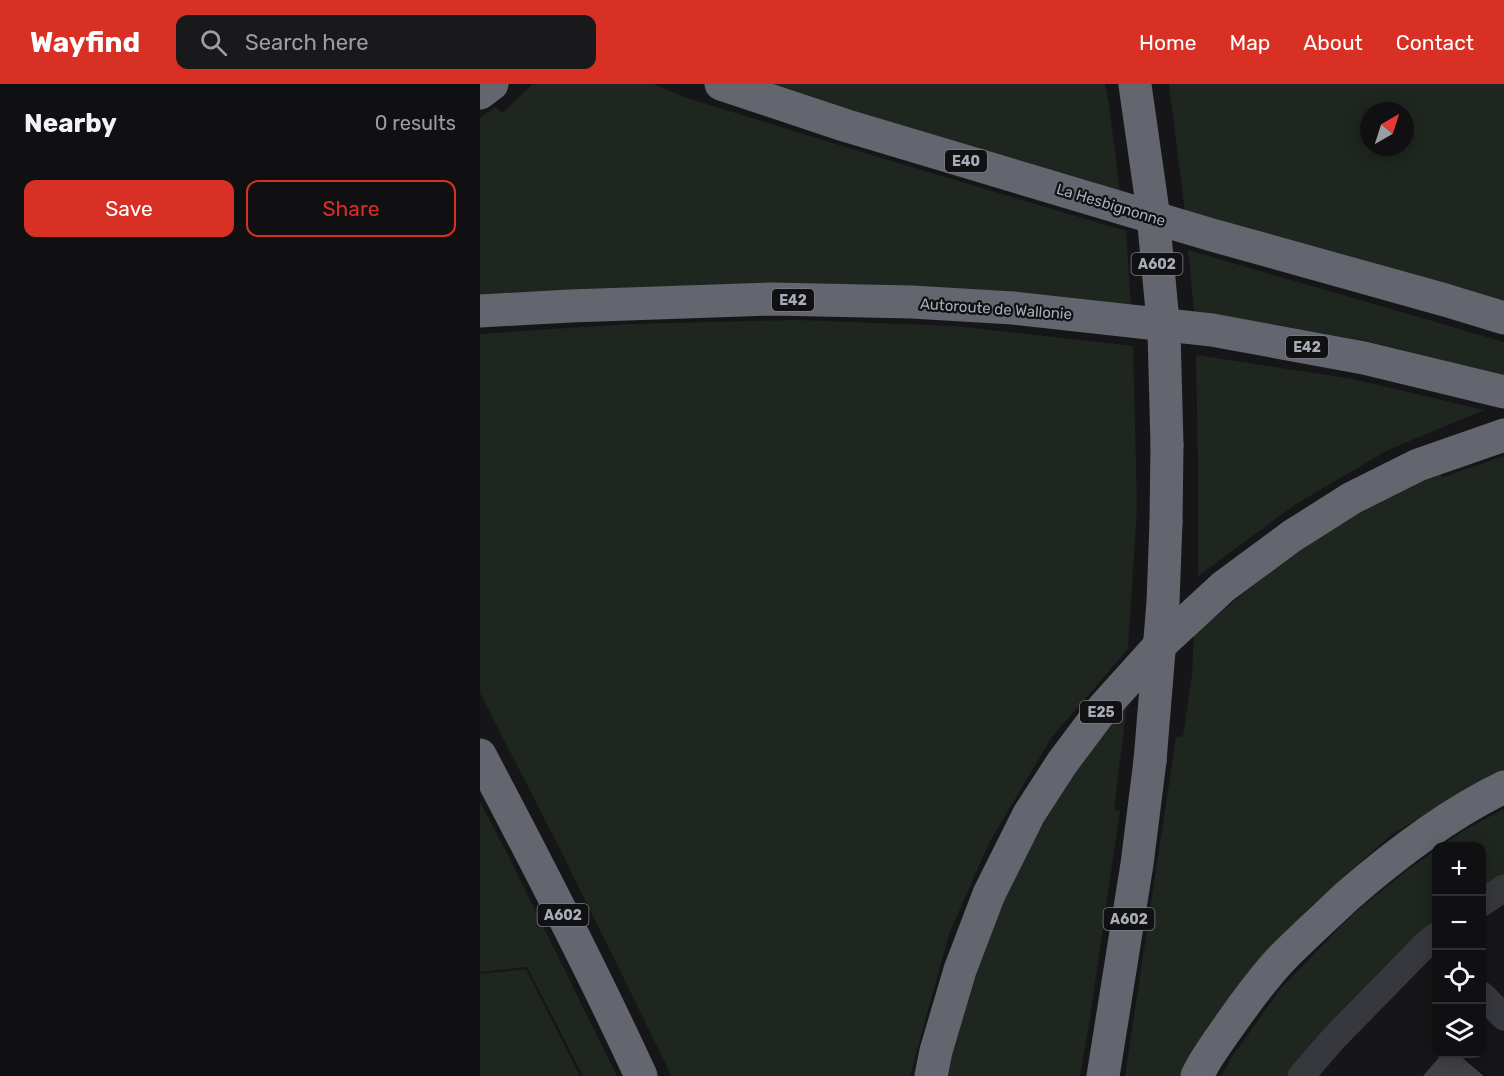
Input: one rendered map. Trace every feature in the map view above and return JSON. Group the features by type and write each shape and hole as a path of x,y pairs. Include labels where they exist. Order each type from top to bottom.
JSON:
{"highway":[{"name":"La Hesbignonne","path":"721,84 844,125 1212,235 1504,318"},
{"name":"A602","path":"1103,1076 1135,875 1150,761 1163,602 1166,522 1167,445 1164,332 1152,204 1135,84"},
{"name":"Autoroute de Wallonie","path":"480,311 772,299 912,302 1013,308 1212,330 1364,358 1504,392"},
{"name":"E25","path":"931,1076 960,970 989,894 1029,814 1062,763 1104,707 1158,647 1223,587 1292,536 1352,498 1418,465 1504,435"},
{"name":"A602","path":"480,755 608,1003 641,1076"},
{"path":"1197,1076 1242,1007 1281,959 1326,916 1377,870 1429,830 1504,787"}],"street":[{"path":"1486,900 1504,888"},
{"path":"1301,1076 1334,1038 1432,944"},
{"path":"1486,999 1504,1017"}],"shaded area":[{"path":"533,84 654,84 684,97 1126,231 1131,307 682,287 480,295 480,118 495,107 502,113"},
{"path":"765,84 1105,84 1120,192"},
{"path":"1169,84 1504,84 1504,303 1185,212"},
{"path":"1188,250 1504,342 1504,376 1367,341 1194,311"},
{"path":"798,320 955,326 1133,346 1137,506 1128,649 1052,737 989,843 949,934 910,1076 671,1076 559,847 480,693 480,334 628,324"},
{"path":"1196,355 1353,379 1484,410 1388,450 1296,504 1198,576"},
{"path":"1504,456 1504,770 1470,787 1390,836 1310,907 1243,981 1192,1052 1180,1076 1125,1076 1176,737 1183,736 1192,675 1194,634 1276,567 1353,515 1436,472 1443,477"},
{"path":"1127,703 1114,810 1120,811 1080,1076 947,1076 981,952 1011,880 1060,794 1102,731"},
{"path":"480,802 617,1076 583,1076 527,967 480,972"},
{"path":"1504,809 1504,878 1486,889 1486,842 1447,842"},
{"path":"1432,853 1432,929 1289,1076 1221,1076 1281,988 1353,914"},
{"path":"526,969 580,1076 480,1076 480,974"}],"building":[{"path":"1439,1058 1463,1058 1484,1076 1423,1076"}]}
